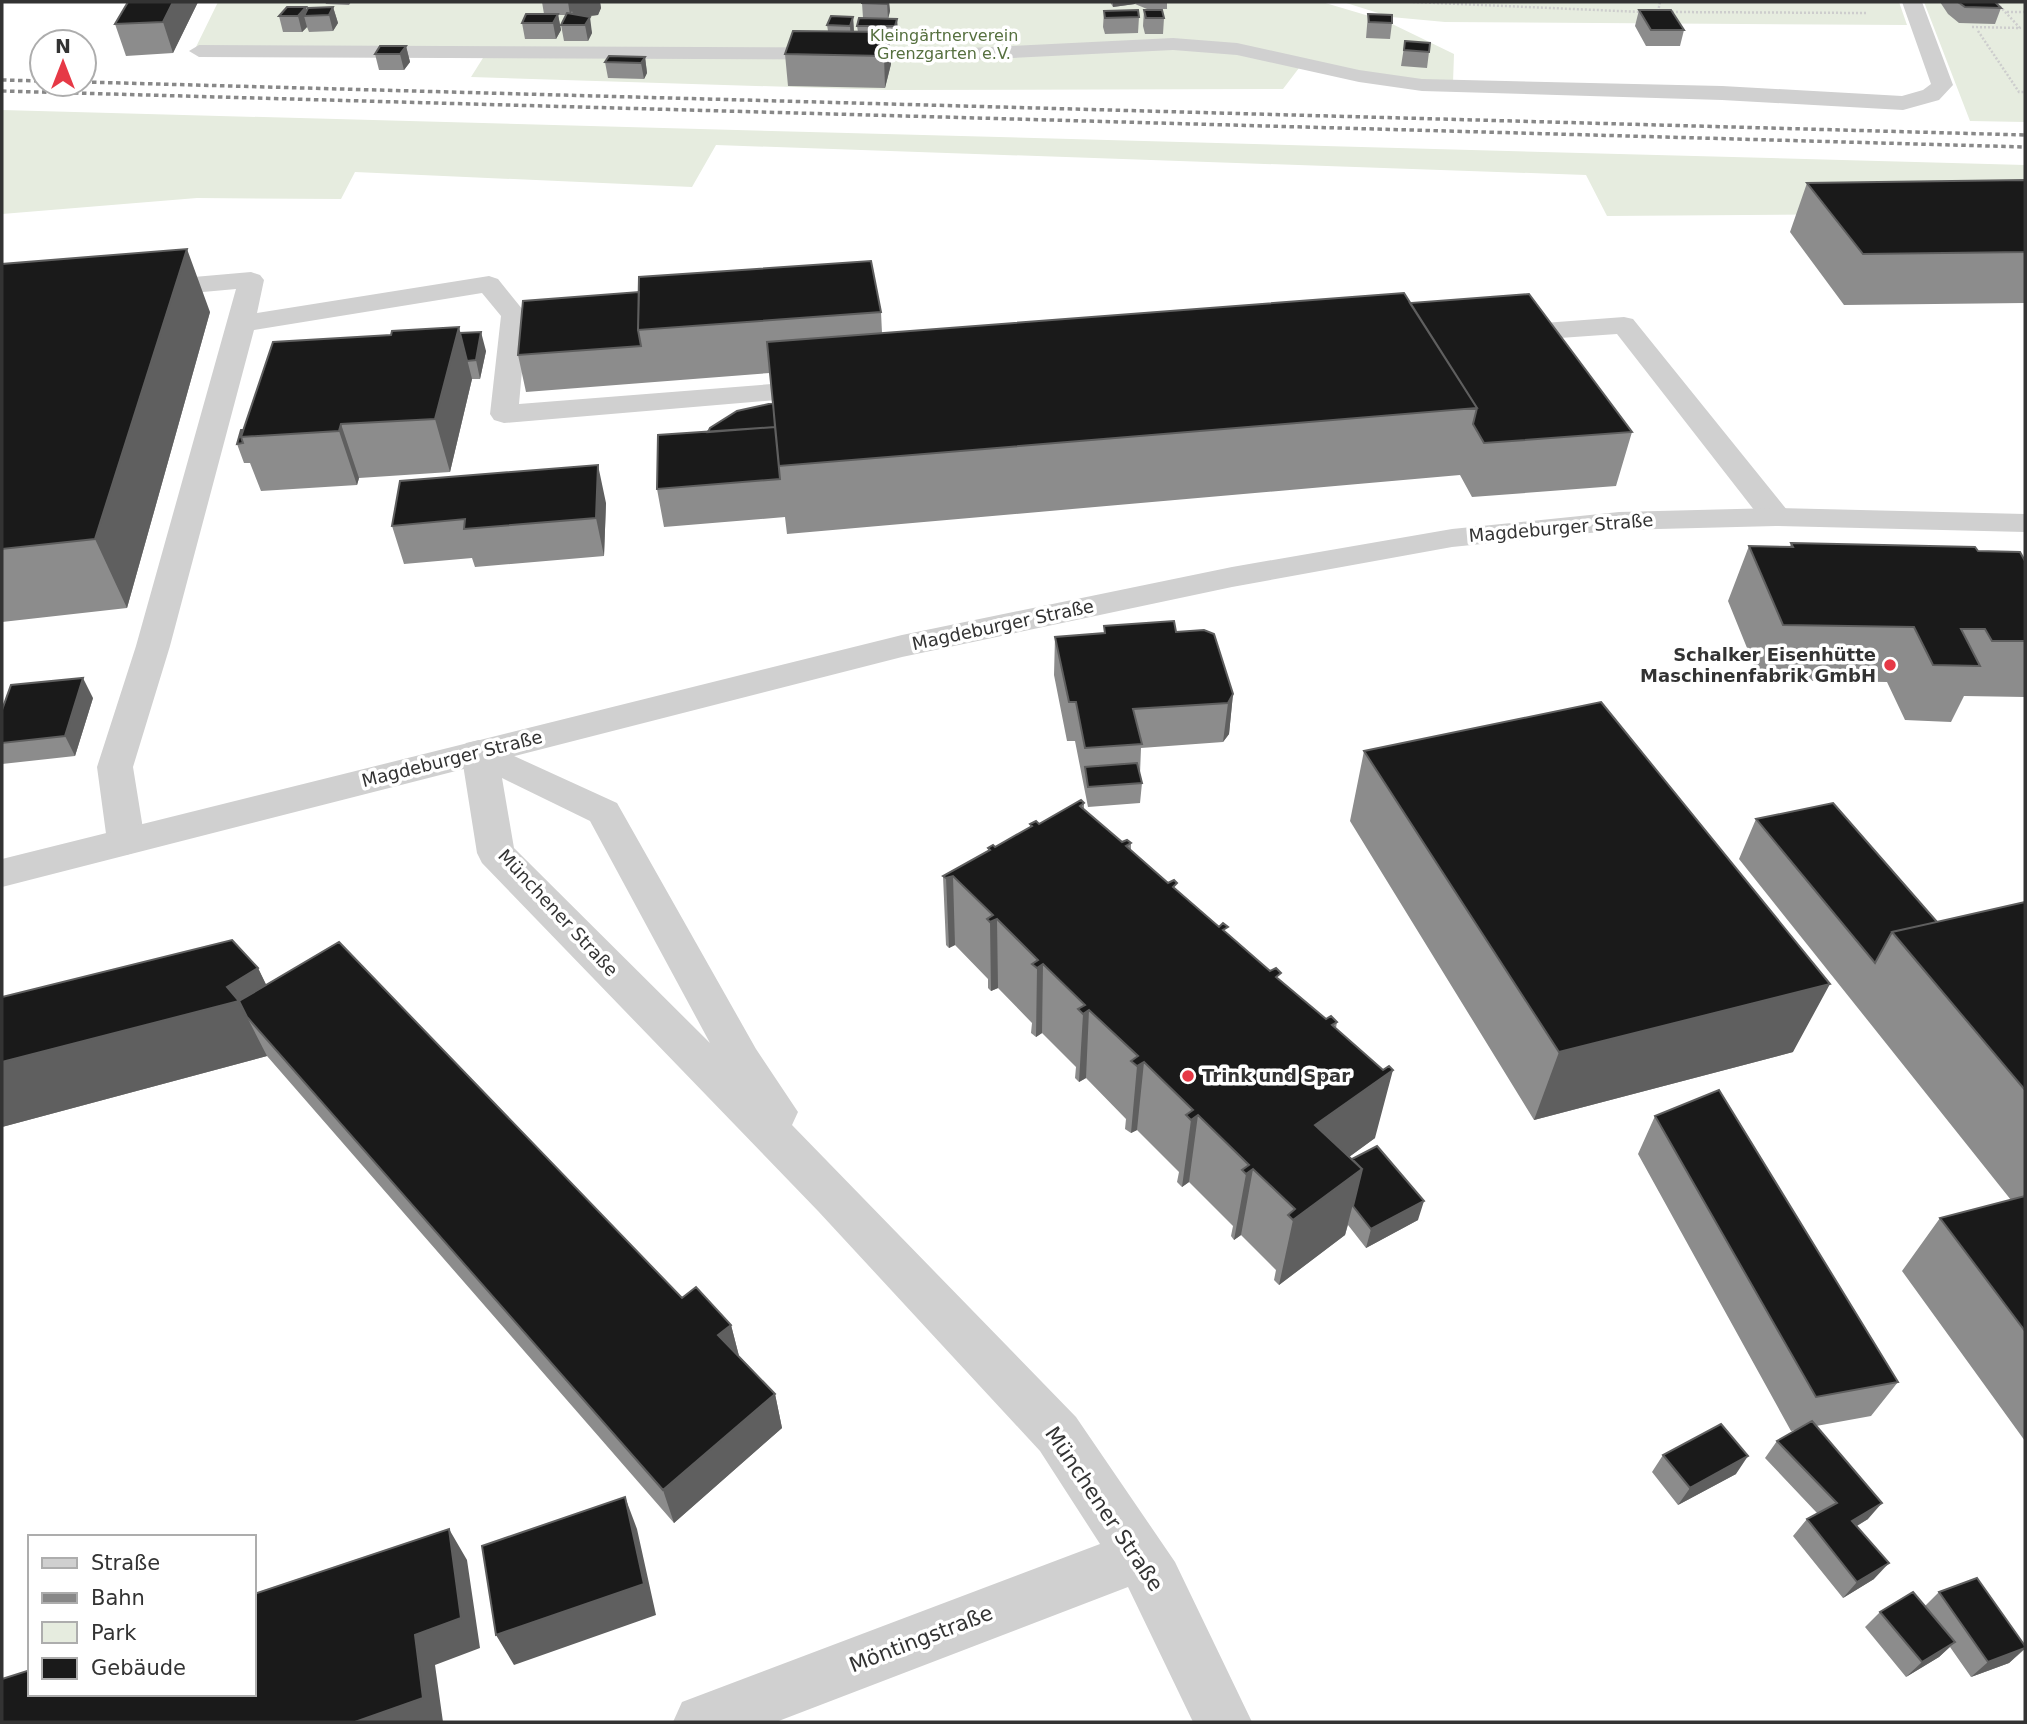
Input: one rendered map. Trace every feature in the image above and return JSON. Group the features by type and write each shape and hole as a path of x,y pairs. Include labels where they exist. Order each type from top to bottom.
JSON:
{"street":[{"path":"200,51 970,54 1173,44 1237,49 1359,76 1422,85 1488,89 1722,93 1903,103 1931,95 1942,85 1914,8"},
{"path":"126,291 251,279 242,324 153,646 115,766 126,841"},
{"path":"242,324 488,284 514,315 504,414 850,386"},
{"path":"1472,337 1625,324 1776,517"},
{"name":"Magdeburger Straße","path":"2,873 902,646 1232,577 1452,538 1619,521 1776,517 2025,523"},
{"name":"Münchener Straße","path":"479,752 496,853 834,1197 1058,1434 1141,1555 1223,1722"},
{"name":"Münchener Straße","path":"479,752 604,812 741,1061 834,1197"},
{"name":"Möntingstraße","path":"702,1722 1141,1555"}],"path":[{"path":"1413,2 1645,12"},
{"path":"1660,2 1658,12 1869,13 1865,2"},
{"path":"1914,8 1948,25 2020,28 1996,2"},
{"path":"2006,12 2025,12"},
{"path":"1975,27 2019,92 2025,92"}],"green space":[{"name":"Kleingärtnerverein Grenzgarten e.V.","path":"218,2 1322,2 1386,21 1454,54 1453,83 1299,68 1283,89 888,90 471,77 488,50 196,47"},
{"path":"1343,2 1899,2 1907,25 1445,22 1391,17"},
{"path":"1924,2 2025,2 2025,122 1970,121"},
{"path":"2,110 2025,165 2025,213 1607,216 1586,175 716,145 692,187 355,172 341,199 197,198 2,214"}],"building":[{"path":"128,2 173,2 163,22 115,24"},
{"path":"887,2 887,4 862,3"},
{"path":"1958,2 1995,2 2001,8 1965,7"},
{"path":"287,7 306,7 298,16 279,16"},
{"path":"333,7 329,15 304,16 308,8"},
{"path":"1138,10 1139,17 1105,18 1104,11"},
{"path":"1144,10 1162,10 1164,18 1146,18"},
{"path":"1639,10 1671,10 1684,30 1651,30"},
{"path":"567,13 590,17 585,25 561,25"},
{"path":"526,14 558,14 553,23 522,23"},
{"path":"1368,14 1392,15 1392,23 1369,22"},
{"path":"831,16 853,17 850,26 827,25"},
{"path":"859,18 897,19 895,26 857,26"},
{"path":"793,31 889,32 884,56 785,54"},
{"path":"1405,41 1430,43 1429,52 1404,50"},
{"path":"380,46 406,46 400,54 375,54"},
{"path":"609,56 645,57 641,63 605,62"},
{"path":"2025,180 2025,252 1863,254 1807,183"},
{"path":"187,249 95,539 2,549 2,264"},
{"path":"871,261 881,312 638,330 639,277"},
{"path":"639,292 638,330 641,346 518,355 523,301"},
{"path":"1404,293 1477,408 779,466 767,342"},
{"path":"1529,294 1632,432 1484,443 1473,424 1477,408 1410,303"},
{"path":"459,327 435,419 341,424 339,431 241,437 273,342 391,335 392,331"},
{"path":"481,332 476,360 467,361 460,333"},
{"path":"773,403 775,427 708,432 737,411"},
{"path":"775,427 780,479 657,489 658,435"},
{"path":"241,430 243,443 237,444"},
{"path":"598,465 596,518 464,529 465,519 392,526 400,481"},
{"path":"1791,543 1975,547 1978,551 2020,552 2025,561 2025,641 1992,641 1985,629 1961,629 1980,666 1933,665 1914,627 1783,625 1749,546 1793,547"},
{"path":"1174,621 1176,632 1204,630 1214,634 1233,694 1228,703 1133,709 1142,744 1085,748 1076,702 1069,702 1055,637 1105,633 1104,626"},
{"path":"83,678 65,736 2,743 2,710 11,685"},
{"path":"1601,702 1830,984 1559,1052 1364,751"},
{"path":"1137,763 1142,783 1088,787 1085,767"},
{"path":"1081,800 1084,803 1080,806 1122,842 1127,840 1131,843 1126,846 1168,883 1174,880 1177,883 1173,887 1219,927 1223,923 1228,927 1223,930 1270,971 1276,968 1281,973 1276,977 1326,1019 1331,1016 1337,1022 1332,1025 1383,1070 1389,1066 1393,1070 1315,1125 1362,1169 1293,1220 1288,1215 1295,1209 1253,1169 1246,1174 1242,1170 1249,1165 1198,1115 1191,1120 1186,1115 1193,1110 1144,1062 1137,1066 1131,1061 1138,1056 1089,1010 1083,1014 1078,1009 1085,1005 1043,964 1037,968 1032,964 1038,960 997,919 990,922 987,919 993,915 953,876 943,876 990,850 988,848 993,845 995,847 1032,826 1030,824 1036,821 1039,824"},
{"path":"1833,803 1937,922 1892,932 1875,963 1756,819"},
{"path":"2025,902 2025,1090 1892,932"},
{"path":"232,940 258,968 227,987 239,1001 2,1062 2,997"},
{"path":"339,942 682,1298 696,1287 731,1325 718,1335 775,1394 663,1490 247,1017 239,1001"},
{"path":"1719,1090 1898,1382 1816,1397 1655,1116"},
{"path":"1377,1146 1424,1201 1371,1229 1353,1206 1362,1169 1352,1159"},
{"path":"2025,1196 2025,1331 1940,1218"},
{"path":"1812,1421 1882,1503 1852,1521 1889,1563 1857,1582 1807,1519 1837,1503 1777,1441"},
{"path":"1721,1424 1748,1456 1690,1488 1663,1455"},
{"path":"625,1497 644,1584 496,1635 482,1546"},
{"path":"449,1529 461,1618 415,1635 423,1698 355,1722 2,1722 2,1679 28,1671 28,1696 256,1696 256,1593"},
{"path":"1977,1578 2025,1648 1988,1662 1939,1592"},
{"path":"1913,1592 1955,1642 1922,1662 1880,1612"}],"railway":[{"path":"2,80 28,81"},
{"path":"98,82 2025,135"},
{"path":"2,91 2025,147"}],"place":[{"name":"Schalker Eisenhütte Maschinenfabrik GmbH","path":"1890,665"},
{"name":"Trink und Spar","path":"1188,1076"}]}
